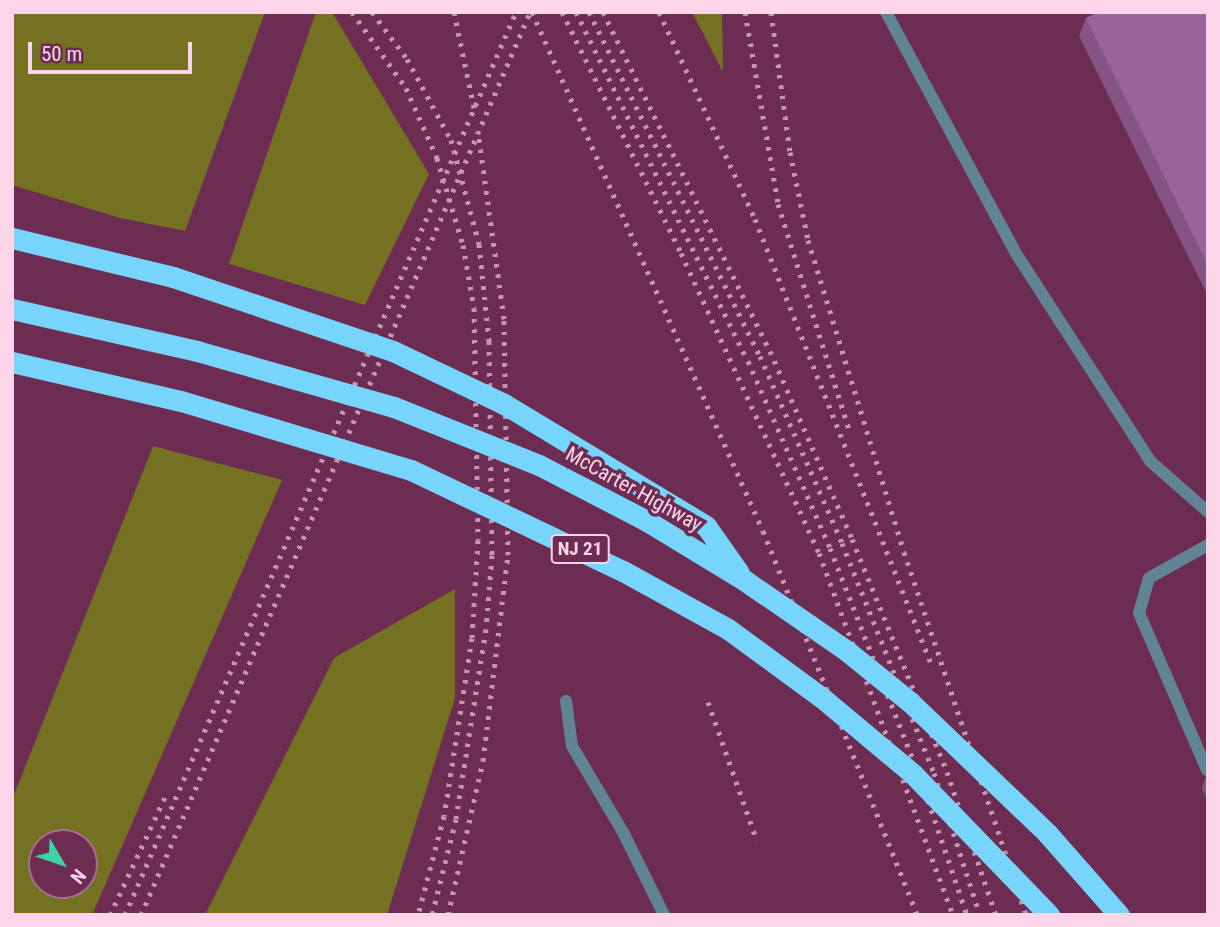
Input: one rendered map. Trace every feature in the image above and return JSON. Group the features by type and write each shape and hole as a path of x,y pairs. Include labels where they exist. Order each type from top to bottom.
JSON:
{"highway":[{"path":"12,237 173,277 406,357 504,404 706,526 744,580"},
{"name":"McCarter Highway","path":"12,309 197,351 394,407 539,466 648,521 744,580 909,702 1047,833 1119,915"},
{"name":"NJ 21","path":"12,362 181,401 411,470 623,571 728,629 821,697 913,774 1049,915"}],"lane":[{"path":"886,12 912,68 1030,275 1150,461 1208,512"},
{"path":"1207,770 1139,613 1149,578 1208,545"},
{"path":"566,701 572,746 625,834 664,915"}],"shaded area":[{"path":"12,12 265,12 185,231 120,218 12,185"},
{"path":"316,12 332,12 429,174 365,305 229,264"},
{"path":"692,12 722,12 723,72"},
{"path":"153,446 282,480 92,915 12,915 12,800"},
{"path":"455,589 455,698 387,915 205,915 334,658"}],"building":[{"path":"1098,12 1208,12 1208,265 1086,18"}],"railway":[{"path":"352,12 406,88 437,158 463,245 474,308 478,540 472,638 444,816 418,915"},
{"path":"372,12 407,59 451,140 479,244 489,341 492,555 486,629 456,819 432,915"},
{"path":"454,12 474,108"},
{"path":"125,915 516,12"},
{"path":"141,915 530,12"},
{"path":"532,12 763,531 917,915"},
{"path":"562,12 681,253 819,553 953,915"},
{"path":"576,12 748,361 830,548 921,780 967,915"},
{"path":"589,12 760,356 842,543 934,773 980,915"},
{"path":"603,12 770,351 852,539 947,772 996,915"},
{"path":"659,12 755,219 933,668"},
{"path":"745,12 778,204 850,432"},
{"path":"771,12 790,152 808,240 904,552 1026,915"},
{"path":"448,915 483,761 508,555 504,319 478,132"},
{"path":"708,702 757,841"},
{"path":"110,915 165,797"}]}
